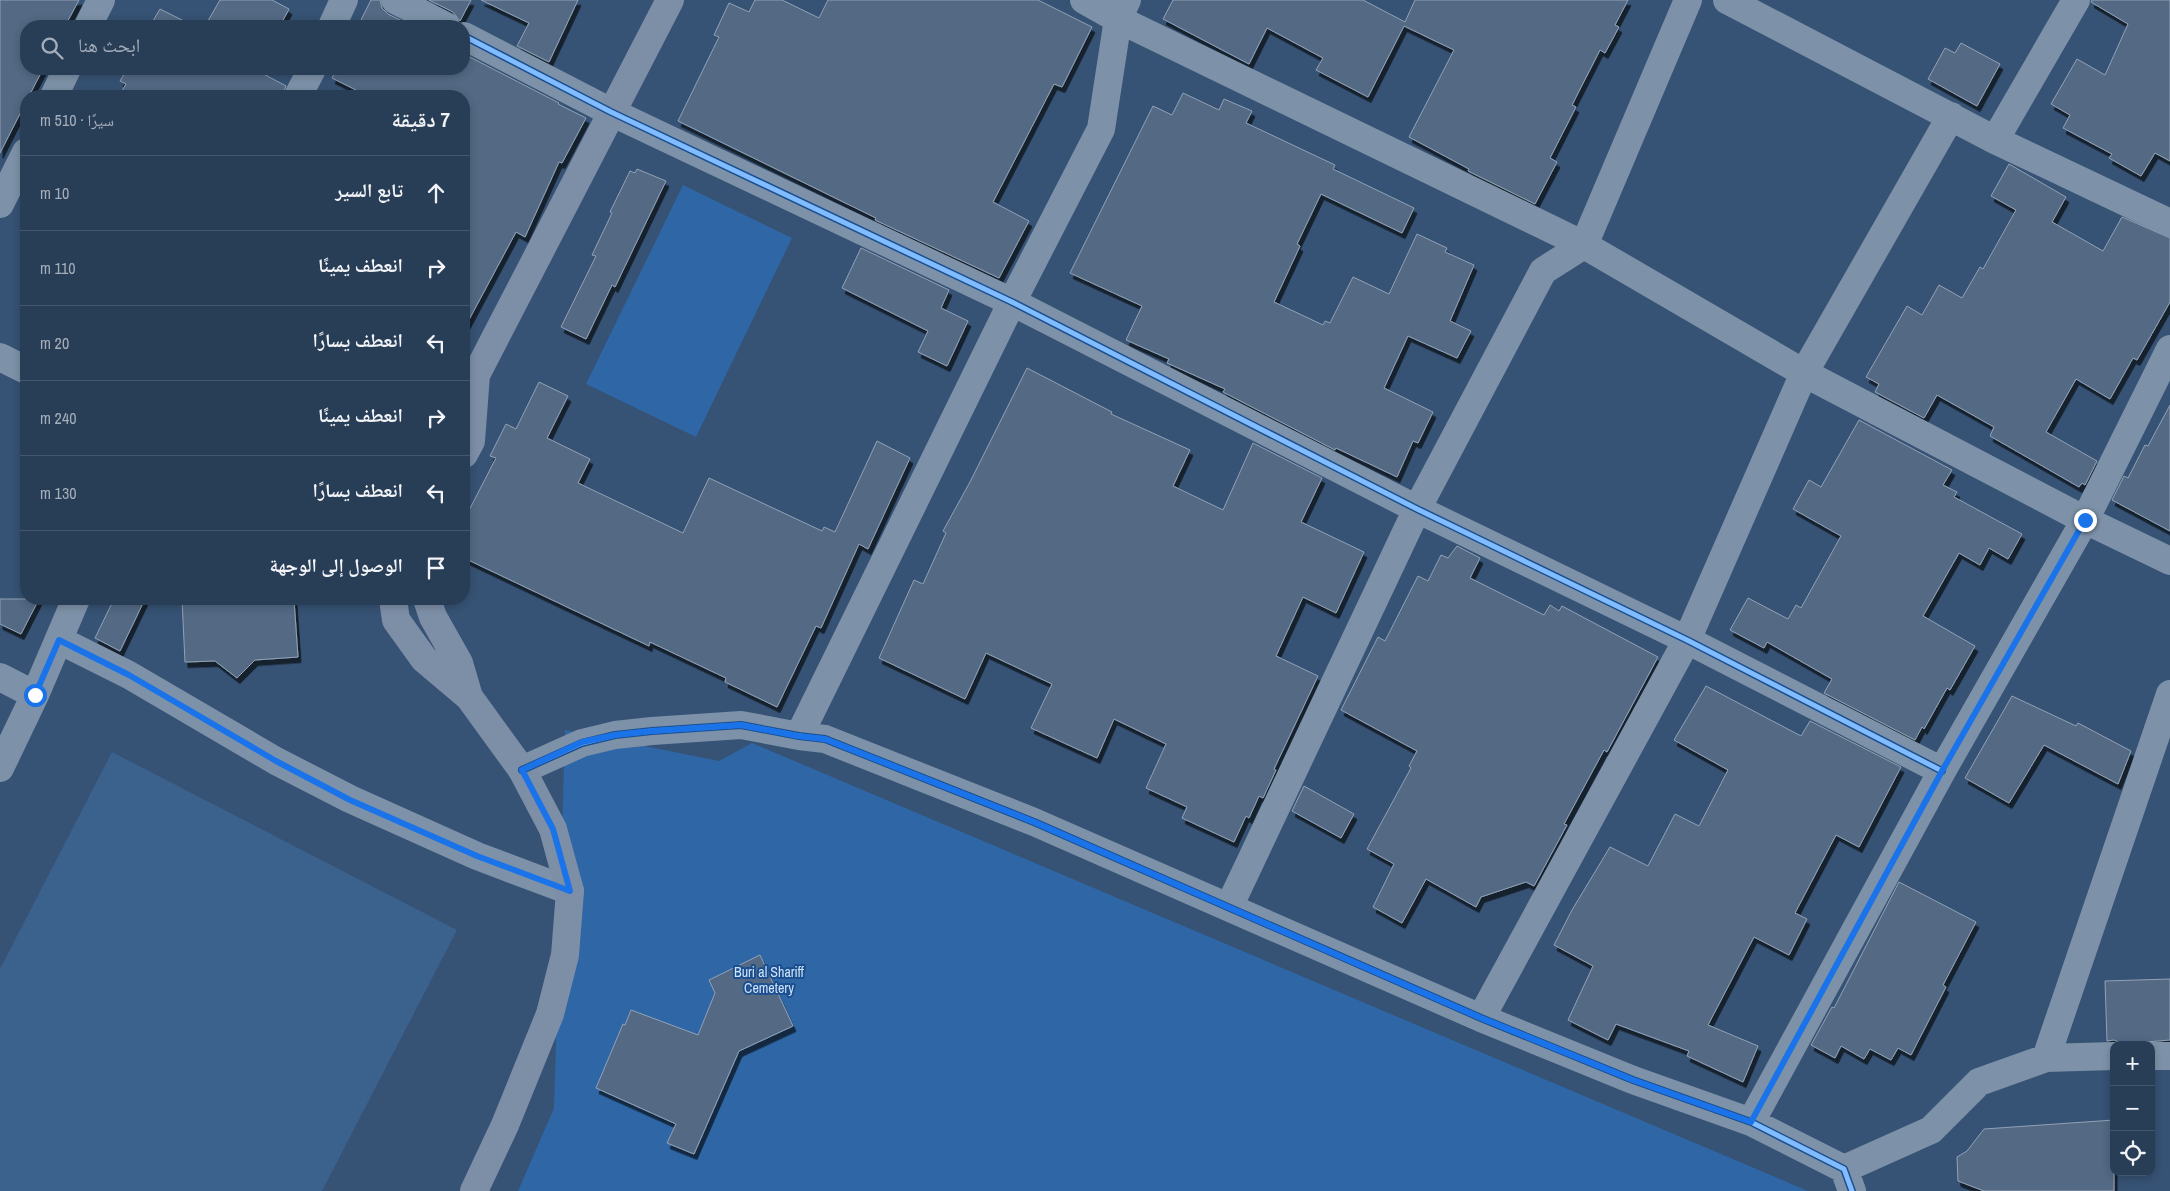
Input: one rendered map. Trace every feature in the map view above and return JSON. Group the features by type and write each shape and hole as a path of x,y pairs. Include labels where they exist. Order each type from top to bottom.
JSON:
{"main road":[{"path":"470,443 470,383 670,0"},
{"path":"393,605 396,620 424,659 469,697 522,770 553,829 570,891 565,955 550,1014 505,1125 474,1191"},
{"path":"429,605 433,617 459,663 469,697"}],"street":[{"path":"91,20 101,0"},
{"path":"335,20 344,0"},
{"path":"395,0 434,20"},
{"path":"1084,0 1123,10 1584,245 1804,373 2085,520 2170,561"},
{"path":"1229,908 1417,509 1543,272 1584,245 1688,0"},
{"path":"1727,0 1995,140 2170,223"},
{"path":"1995,140 2076,0"},
{"path":"798,736 1012,302 1101,129 1123,10"},
{"path":"470,39 610,112 1012,302 1417,509 1687,640 1942,771"},
{"path":"57,90 64,75"},
{"path":"301,90 309,75"},
{"path":"1481,1018 1687,640 1804,373 1951,116"},
{"path":"0,204 20,164"},
{"path":"1751,1122 1942,771 2085,520 2170,349"},
{"path":"0,356 20,367"},
{"path":"0,768 35,695 74,605"},
{"path":"59,640 129,675 276,761 350,800 459,849 570,891"},
{"path":"0,677 35,695"},
{"path":"2046,1058 2170,694"},
{"path":"522,770 582,742 624,734 741,725 825,739 1034,822 1481,1018 1633,1080 1751,1122 1848,1180 1932,1130 1979,1082 2046,1058 2110,1056"},
{"path":"2155,1056 2170,1056"}],"green space":[{"path":"683,185 792,238 696,437 586,384"},
{"name":"Buri al Shariff Cemetery","path":"565,730 719,761 752,743 1808,1191 518,1191 554,1108"}],"shaded area":[{"path":"112,752 457,930 322,1191 0,1191 0,969"}],"building":[{"path":"0,0 79,0 68,20 20,20 20,75 40,75 32,90 20,90 20,114 0,153"},
{"path":"220,0 272,0 289,9 283,20 208,20"},
{"path":"371,0 380,0 382,8 388,14 400,20 361,20"},
{"path":"429,0 471,0 461,20 453,12"},
{"path":"481,0 578,0 549,62 517,46 529,23"},
{"path":"755,0 782,0 819,18 828,0 1038,0 1092,27 1062,87 1054,84 993,202 1029,221 999,278 875,220 876,218 678,121 719,37 714,35 729,3 749,12"},
{"path":"1173,0 1363,0 1405,22 1415,0 1628,0 1615,25 1619,27 1605,53 1600,50 1572,105 1576,107 1550,158 1557,162 1535,204 1468,171 1469,169 1409,137 1454,50 1404,26 1368,97 1316,70 1323,58 1267,28 1249,64 1163,19"},
{"path":"2092,0 2170,0 2170,161 2155,153 2141,176 2109,158 2112,154 2063,128 2070,115 2051,104 2077,59 2105,75 2128,24 2091,2"},
{"path":"160,9 182,20 154,20"},
{"path":"1961,43 2000,64 1977,106 1928,79 1945,48 1955,53"},
{"path":"470,57 586,118 562,163 559,162 525,237 516,232 470,318 470,90 356,90 332,78 334,75 470,75"},
{"path":"124,75 265,75 286,86 284,90 122,90 126,84 120,81"},
{"path":"1183,93 1219,110 1224,99 1252,111 1246,123 1335,165 1333,169 1414,208 1402,233 1321,194 1297,244 1300,246 1274,302 1323,325 1325,321 1330,323 1353,277 1389,294 1417,234 1447,248 1445,252 1474,265 1450,321 1471,331 1457,358 1408,336 1384,388 1433,412 1418,443 1413,441 1397,477 1336,448 1335,450 1223,392 1225,389 1167,363 1169,359 1126,340 1142,306 1070,273 1153,106 1172,115"},
{"path":"2009,164 2066,197 2052,222 2103,251 2122,217 2170,238 2170,302 2137,360 2133,358 2110,399 2076,379 2046,432 2097,461 2085,485 2082,483 2079,487 1990,436 1994,427 1937,395 1924,418 1875,392 1879,384 1866,377 1907,306 1922,315 1939,285 1962,298 1980,267 1983,269 2016,210 1991,196"},
{"path":"637,169 666,181 615,287 612,285 586,339 561,327 596,256 592,255 612,213 610,212 630,171 635,173"},
{"path":"861,248 949,290 941,308 968,321 947,366 918,352 928,331 842,288"},
{"path":"1027,368 1112,412 1111,414 1190,450 1173,486 1223,510 1253,443 1322,478 1301,522 1364,552 1336,613 1303,597 1276,656 1318,676 1274,769 1276,770 1263,798 1259,796 1249,818 1246,816 1234,842 1182,818 1187,807 1146,788 1166,744 1114,719 1097,758 1031,728 1052,684 986,653 965,699 879,658 914,580 923,584 946,533 943,531 970,482"},
{"path":"539,382 568,396 547,438 590,459 578,483 683,533 709,478 822,531 824,527 835,532 877,441 910,458 868,549 859,544 821,628 816,626 777,707 725,682 726,678 650,642 649,646 470,561 470,508 496,458 490,456 506,424 516,429"},
{"path":"2170,405 2170,531 2112,500 2124,476 2128,478 2145,445 2148,446"},
{"path":"1859,420 1952,470 1943,485 1957,492 1954,497 2022,534 2008,559 1989,548 1980,565 1959,553 1923,616 1975,646 1950,690 1947,688 1924,729 1922,727 1915,740 1824,693 1832,679 1767,642 1764,648 1730,630 1748,598 1788,619 1796,605 1801,608 1841,536 1793,509 1809,480 1821,487"},
{"path":"1457,546 1480,558 1470,578 1544,615 1550,605 1559,611 1562,606 1658,657 1607,752 1604,750 1564,824 1567,825 1534,886 1526,882 1481,897 1476,907 1426,879 1402,923 1373,907 1394,864 1367,849 1411,768 1409,766 1417,751 1341,710 1378,637 1385,641 1418,576 1428,581 1441,555 1448,558"},
{"path":"0,599 20,599 20,605 36,605 21,634 0,624"},
{"path":"111,605 142,605 120,651 95,638"},
{"path":"182,605 294,605 298,657 255,660 237,678 215,661 185,662"},
{"path":"1706,686 1801,736 1810,721 1901,767 1859,847 1836,835 1795,913 1807,919 1789,955 1754,937 1708,1025 1758,1046 1743,1082 1687,1056 1689,1051 1616,1024 1608,1040 1568,1020 1593,966 1554,945 1572,910 1610,847 1648,866 1675,814 1699,826 1728,770 1674,740"},
{"path":"2012,696 2076,726 2078,723 2131,751 2118,784 2044,745 2009,803 1965,778"},
{"path":"1304,786 1354,814 1341,838 1292,811"},
{"path":"1899,882 1976,922 1943,985 1946,987 1911,1055 1898,1048 1891,1060 1870,1049 1864,1059 1841,1046 1835,1058 1811,1045 1832,1007 1834,1008"},
{"path":"760,955 793,1026 739,1051 694,1154 667,1143 676,1124 596,1088 623,1024 625,1025 631,1010 698,1035 715,993 709,980"},
{"path":"2170,979 2170,1040 2107,1041 2105,981"},
{"path":"2110,1120 2110,1176 2114,1176 2114,1191 1984,1191 1958,1181 1957,1157 1967,1151 1984,1129"}],"cycle path":[{"path":"470,39 611,112 1012,302 1417,509 1687,640 1942,771"},
{"path":"522,770 582,743 615,735 652,731 741,725 825,739 1034,822 1481,1018 1633,1080 1751,1122 1844,1169 1852,1191"}],"route":[{"path":"35,695 59,640 129,675 276,761 350,800 477,856 570,891 553,829 522,770 582,742 615,735 652,731 741,725 825,739 1034,822 1481,1018 1633,1080 1751,1122 1942,771 2085,520"}]}
